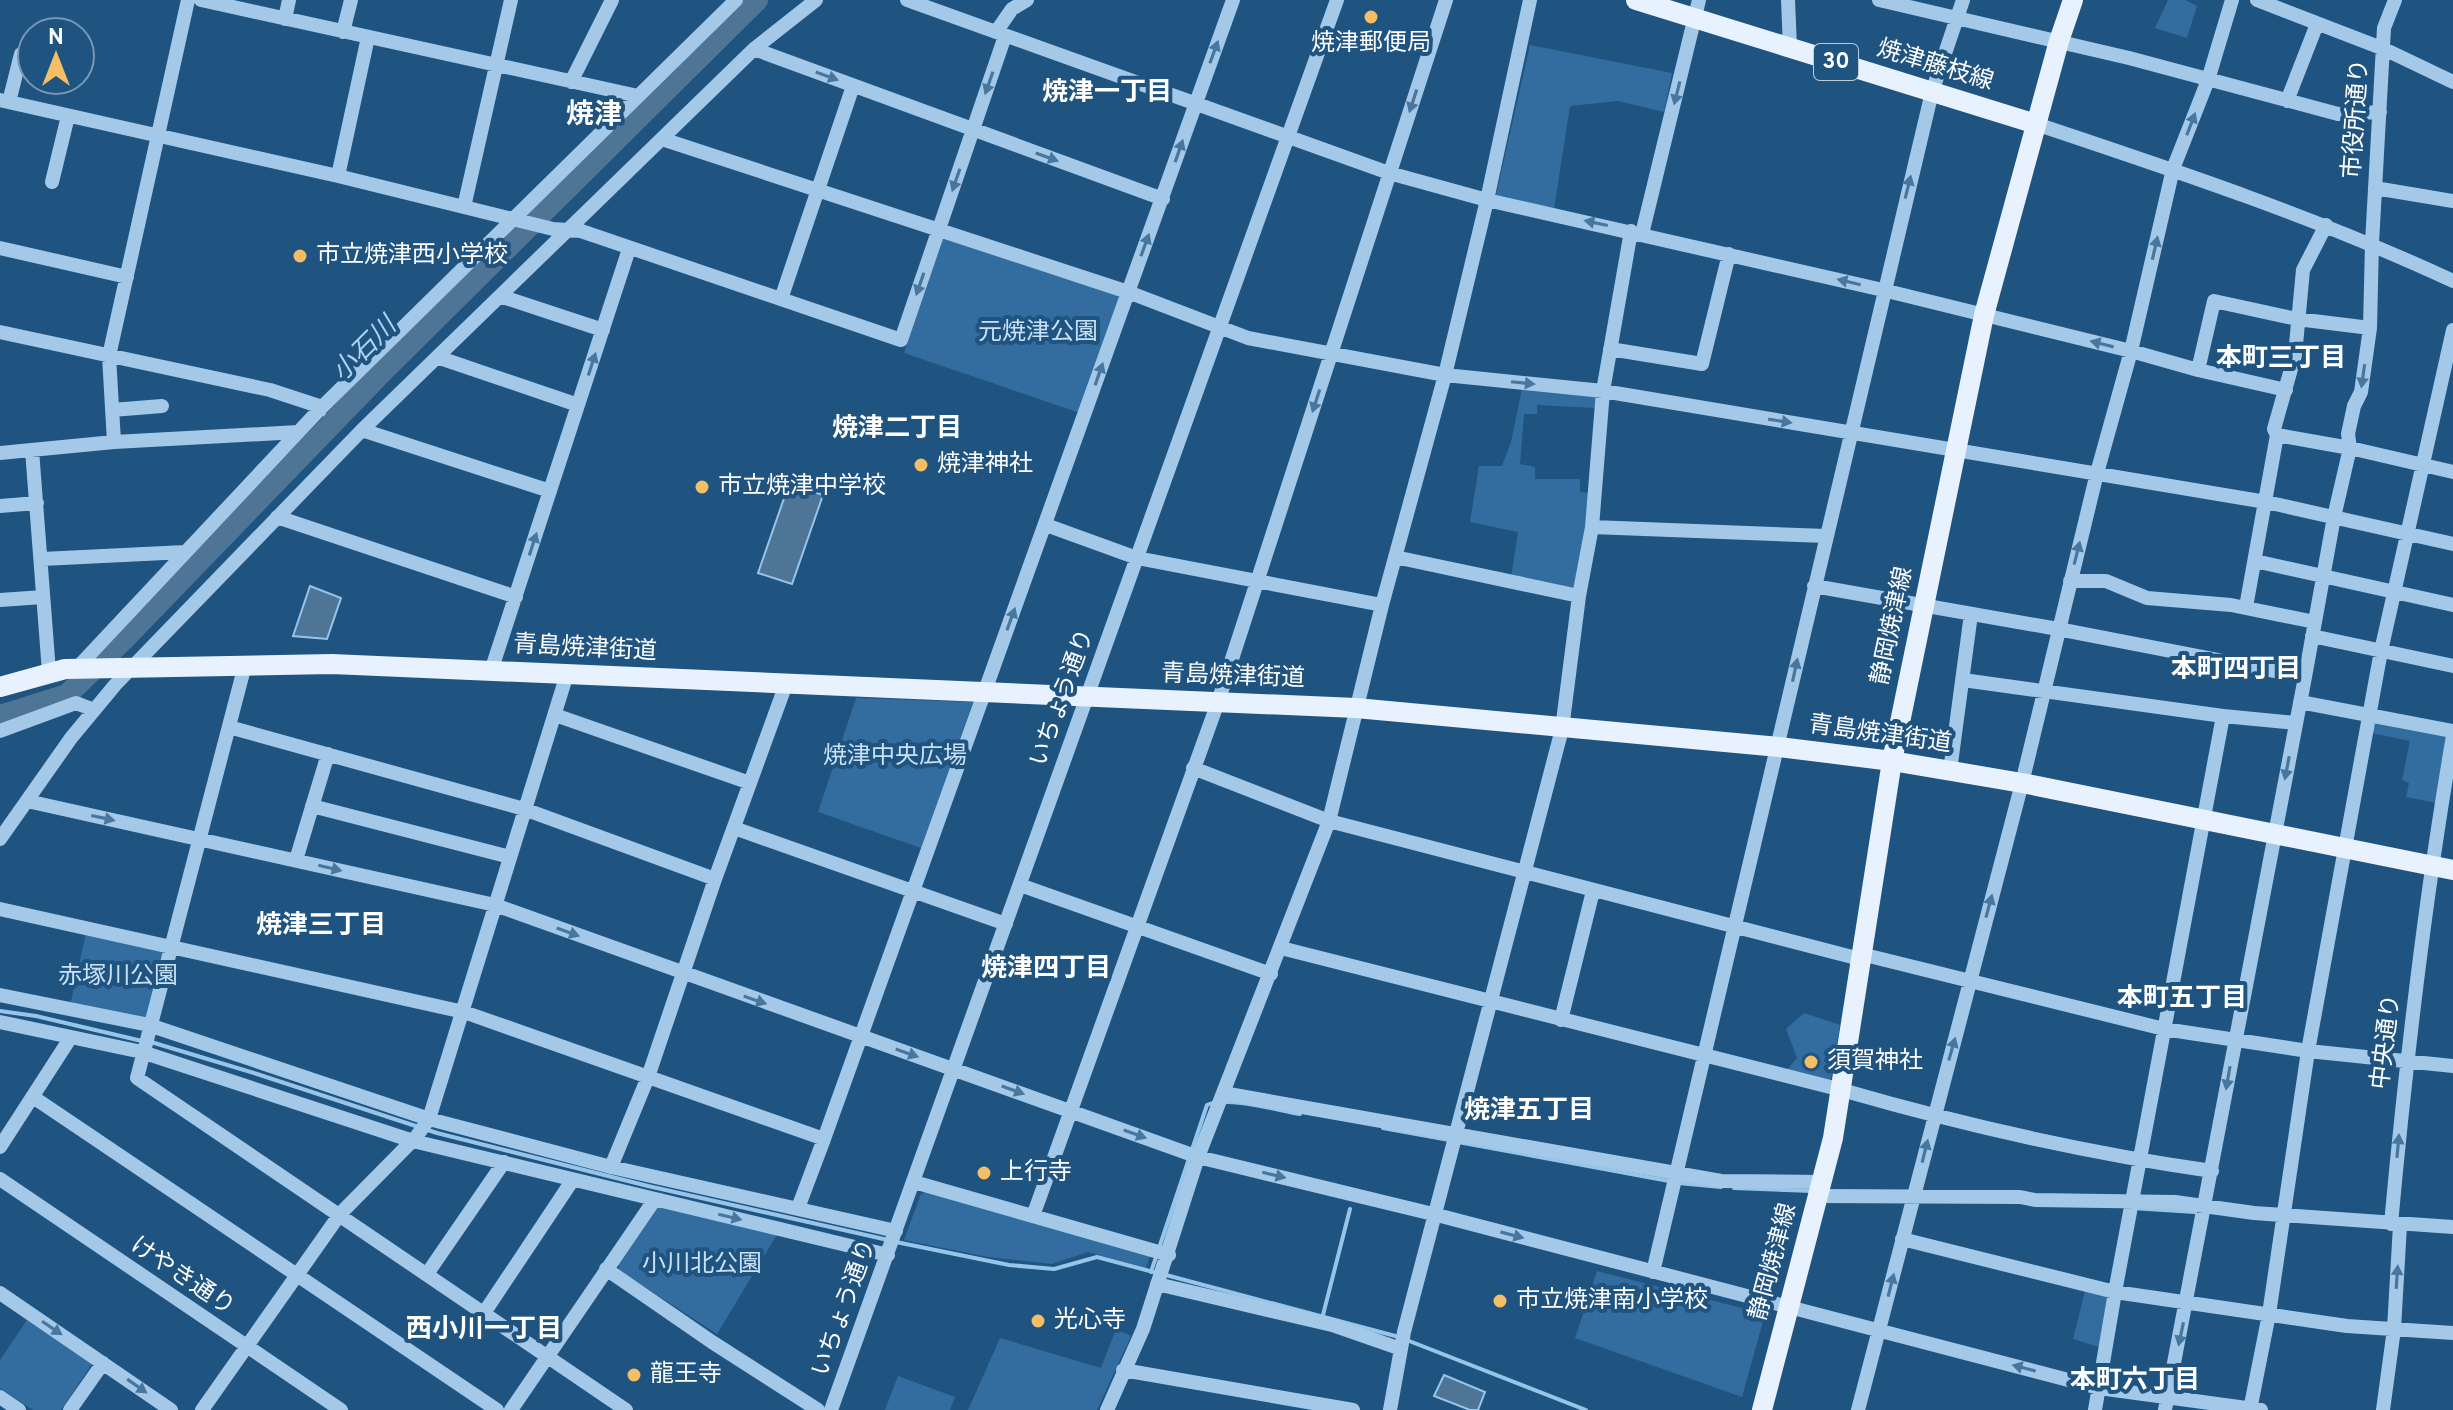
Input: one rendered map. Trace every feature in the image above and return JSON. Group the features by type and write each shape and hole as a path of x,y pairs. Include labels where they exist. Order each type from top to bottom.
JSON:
{"main road":[{"name":"焼津藤枝線","path":"1636,0 1697,9 1790,48 2036,124"},
{"name":"静岡焼津線","path":"1762,1410 1820,1189 1842,1090 1892,761 1984,315 2073,0"},
{"name":"青島焼津街道","path":"0,687 49,672 77,668 332,664 1356,708 1779,747 1892,761 2022,783 2453,870"}],"street":[{"path":"114,442 109,359 188,0"},
{"path":"201,0 638,96"},
{"path":"285,19 289,0"},
{"path":"343,32 351,0"},
{"path":"464,207 511,0"},
{"path":"571,82 612,0"},
{"path":"77,668 319,410 736,0"},
{"path":"0,839 124,666 754,49 816,0"},
{"path":"907,0 1389,173 1487,200 1883,290 2286,390"},
{"path":"16,72 4,101 338,176 547,227 581,231 901,340 974,130 1000,34 1012,9 1027,0"},
{"path":"798,1208 1233,0"},
{"name":"いちょう通り","path":"831,1410 1337,0"},
{"path":"1033,1216 1218,702 1446,0"},
{"path":"1107,1410 1143,1329 1198,1157 1329,821 1382,605 1445,375 1530,0"},
{"path":"1788,0 1790,48"},
{"path":"1879,0 2059,41 2338,114 2380,112"},
{"path":"1653,1272 1779,747 1883,290 1932,92 1963,0"},
{"path":"1858,1410 2022,783 2097,473 2131,351 2173,169 2208,80 2232,0"},
{"path":"2257,0 2384,49 2453,82"},
{"path":"2297,16 2304,0"},
{"name":"市役所通り","path":"2166,1403 2334,517 2350,448 2348,434 2354,406 2361,392 2370,328 2384,28 2395,0"},
{"path":"1390,1410 1401,1349 1562,729 1579,596 1592,527 1603,391 1610,349 1636,232 1697,9"},
{"path":"2287,101 2317,24"},
{"path":"338,176 368,37"},
{"path":"754,49 1163,199"},
{"path":"781,299 853,86"},
{"path":"52,182 68,116"},
{"path":"2036,124 2173,169 2326,225 2453,281"},
{"path":"662,139 1128,292 1248,338 1445,375 1603,391 2097,473 2266,502 2453,544"},
{"path":"2375,188 2453,201"},
{"path":"2246,607 2277,435 2274,429 2295,355 2303,270 2326,225"},
{"path":"0,248 127,277"},
{"path":"491,671 629,249"},
{"path":"1610,349 1702,364 1729,254"},
{"path":"500,296 603,330"},
{"path":"2198,370 2214,301 2297,319 2370,328"},
{"path":"27,801 495,905 1198,1157 1437,1215 2099,1388 2166,1403 2254,1410 2308,1051 2344,849 2381,651 2453,330"},
{"path":"0,332 109,359 289,394 319,410"},
{"path":"437,357 578,405"},
{"path":"112,410 162,406"},
{"path":"362,430 550,491"},
{"path":"0,453 114,442 298,432"},
{"path":"2277,435 2453,472"},
{"path":"32,450 49,672"},
{"path":"0,506 37,503"},
{"path":"277,517 516,597"},
{"path":"1046,525 1137,558 1382,605"},
{"path":"1592,527 1826,536"},
{"path":"42,559 185,552"},
{"path":"1395,557 1579,596"},
{"path":"2255,561 2453,605"},
{"path":"2070,581 2106,581 2147,598 2246,607 2381,651 2453,666"},
{"path":"1814,586 2305,677"},
{"path":"0,600 43,597"},
{"path":"1950,771 1971,614"},
{"path":"245,665 137,1078 626,1410"},
{"path":"202,1410 340,1214 428,1121 567,674"},
{"path":"1963,680 2223,716 2296,723"},
{"path":"611,1167 648,1077 786,684"},
{"path":"2300,702 2370,714 2453,734"},
{"path":"0,731 76,703 94,710"},
{"path":"555,715 750,783"},
{"path":"2095,1410 2223,716"},
{"path":"229,727 524,809 715,879"},
{"name":"中央通り","path":"2383,1410 2394,1329 2396,1224 2406,1062 2430,866 2453,734"},
{"path":"296,860 328,754"},
{"path":"1193,768 1329,821 1735,927 2164,1029 2308,1051 2453,1066"},
{"path":"312,806 510,857"},
{"path":"734,828 1006,924"},
{"path":"1020,885 1271,974"},
{"path":"1561,1020 1593,891"},
{"path":"0,909 464,1012 824,1139"},
{"path":"1281,948 1842,1090 1933,1117 2141,1161 2212,1171"},
{"path":"0,995 428,1121 895,1233"},
{"path":"0,1022 71,1037 145,1040 414,1139 572,1181 888,1253"},
{"path":"0,1147 71,1037"},
{"path":"1223,1093 1721,1181 1913,1194 2205,1205 2453,1227"},
{"path":"33,1097 497,1410"},
{"path":"427,1274 504,1162"},
{"name":"けやき通り","path":"0,1179 341,1410"},
{"path":"484,1313 572,1181"},
{"path":"914,1182 1169,1255"},
{"path":"511,1410 655,1199"},
{"path":"1902,1239 2115,1292 2347,1326 2453,1333"},
{"path":"606,1269 818,1410"},
{"path":"1157,1284 1332,1325 1401,1349"},
{"path":"0,1293 171,1410"},
{"path":"70,1410 103,1363"},
{"path":"1123,1370 1353,1410"},
{"path":"0,1397 19,1410"}],"green space":[{"path":"2168,0 2185,0 2197,6 2187,38 2155,28"},
{"path":"1530,45 1672,73 1664,112 1618,101 1570,106 1554,209 1496,195"},
{"name":"元焼津公園","path":"942,237 1121,295 1080,413 904,353"},
{"path":"1522,388 1597,397 1596,408 1537,405 1537,414 1524,414 1520,464 1535,467 1535,479 1580,479 1580,492 1590,493 1575,590 1511,578 1518,532 1470,522 1479,466 1502,466 1511,442"},
{"name":"焼津中央広場","path":"856,698 973,702 921,848 818,812"},
{"path":"2374,719 2448,734 2436,803 2406,797 2409,783 2402,780 2410,741 2371,733"},
{"name":"赤塚川公園","path":"86,933 160,949 163,953 146,1017 141,1019 70,1006"},
{"path":"1804,1013 1840,1025 1830,1085 1786,1071 1797,1058 1786,1029"},
{"path":"925,1192 1150,1256 1146,1268 1088,1252 1052,1264 988,1257 904,1240 921,1194"},
{"name":"小川北公園","path":"661,1204 778,1233 717,1334 619,1270 619,1262 655,1207"},
{"path":"1597,1271 1765,1314 1742,1397 1575,1338"},
{"path":"2085,1291 2108,1296 2102,1348 2073,1339"},
{"path":"27,1320 92,1364 61,1410 33,1410 0,1388 0,1360"},
{"path":"1116,1329 1131,1336 1097,1410 968,1410 1000,1338 1101,1368"},
{"path":"898,1376 955,1397 950,1410 885,1410"}],"shaded area":[{"path":"789,484 823,495 792,584 758,573"},
{"path":"310,586 341,598 327,639 293,636"},
{"path":"1444,1375 1485,1392 1478,1410 1470,1410 1434,1396"}],"waterway":[{"name":"小石川","path":"0,716 67,695 379,375 757,0"},
{"path":"321,413 334,420"},
{"path":"0,1011 36,1016 142,1041"},
{"path":"151,1042 437,1133 648,1186 888,1240"},
{"path":"1151,1272 1207,1105 1240,1103 1300,1114"},
{"path":"1383,1128 1449,1140"},
{"path":"1458,1142 1669,1181"},
{"path":"1678,1183 1721,1187"},
{"path":"1734,1188 1813,1191"},
{"path":"2132,1208 2195,1212"},
{"path":"1323,1315 1350,1209"},
{"path":"896,1242 1009,1265 1054,1269 1097,1257 1157,1273"},
{"path":"1166,1275 1399,1337 1586,1410"}],"place":[{"name":"焼津郵便局","path":"1371,17"},
{"name":"市立焼津西小学校","path":"300,256"},
{"name":"焼津神社","path":"921,465"},
{"name":"市立焼津中学校","path":"702,487"},
{"name":"須賀神社","path":"1811,1062"},
{"name":"上行寺","path":"984,1173"},
{"name":"市立焼津南小学校","path":"1500,1301"},
{"name":"光心寺","path":"1038,1321"},
{"name":"龍王寺","path":"634,1375"}],"district":[{"name":"焼津一丁目","path":"1107,93"},
{"name":"焼津","path":"594,116"},
{"name":"本町三丁目","path":"2281,359"},
{"name":"焼津二丁目","path":"897,429"},
{"name":"本町四丁目","path":"2236,670"},
{"name":"焼津三丁目","path":"321,926"},
{"name":"焼津四丁目","path":"1046,969"},
{"name":"本町五丁目","path":"2182,999"},
{"name":"焼津五丁目","path":"1529,1111"},
{"name":"西小川一丁目","path":"484,1330"},
{"name":"本町六丁目","path":"2135,1381"}]}
